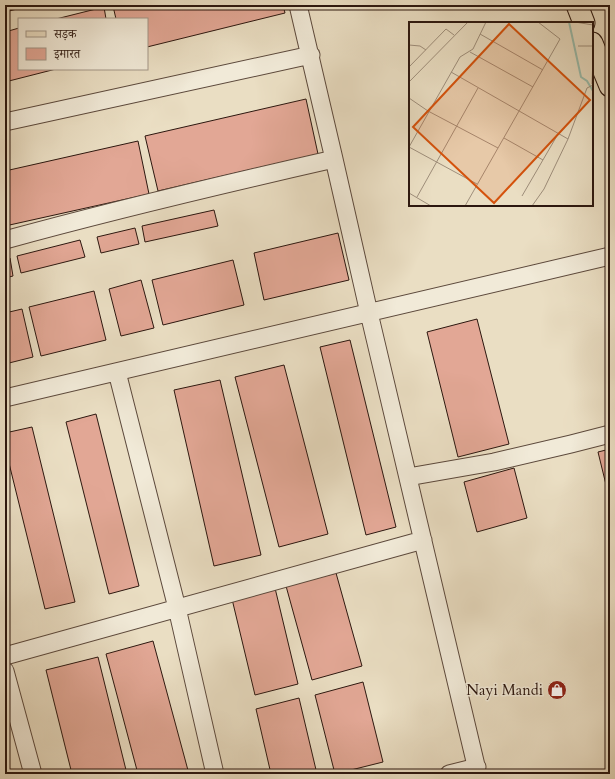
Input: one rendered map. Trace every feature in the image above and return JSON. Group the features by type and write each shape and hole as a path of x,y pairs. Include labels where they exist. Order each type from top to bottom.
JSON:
{"main road":[{"path":"576,5 584,22"},
{"path":"593,44 610,86"}],"lane":[{"path":"298,5 477,771 449,774"},
{"path":"5,122 310,55"},
{"path":"5,240 88,217 334,159"},
{"path":"5,398 610,256"},
{"path":"117,372 178,608 215,774"},
{"path":"408,477 494,462 610,434"},
{"path":"5,656 423,540"},
{"path":"5,671 33,774"}],"building":[{"path":"5,5 33,5 5,12"},
{"path":"283,5 285,13 148,47 148,18 116,18 113,6"},
{"path":"104,7 106,18 60,18"},
{"path":"18,28 18,70 52,70 5,82 5,32"},
{"path":"306,99 318,154 158,191 145,136"},
{"path":"138,141 149,194 5,226 5,171"},
{"path":"214,210 218,226 145,242 142,226"},
{"path":"135,228 139,244 101,253 97,237"},
{"path":"338,233 349,280 264,300 254,253"},
{"path":"80,240 85,257 21,273 17,256"},
{"path":"10,258 13,276 5,278 5,259"},
{"path":"233,260 244,305 163,325 152,280"},
{"path":"141,280 154,328 121,336 109,289"},
{"path":"94,291 106,340 41,356 29,307"},
{"path":"22,309 33,357 5,364 5,313"},
{"path":"477,319 509,444 458,457 427,332"},
{"path":"350,340 396,527 366,535 320,347"},
{"path":"284,365 328,534 279,547 235,377"},
{"path":"220,380 261,555 214,566 174,390"},
{"path":"96,414 139,586 109,594 66,422"},
{"path":"32,427 75,602 45,609 5,447 5,433"},
{"path":"610,449 610,501 598,452"},
{"path":"514,468 527,518 477,532 464,482"},
{"path":"336,573 362,666 312,680 286,586"},
{"path":"275,588 298,684 255,695 232,599"},
{"path":"153,641 189,774 138,774 106,654"},
{"path":"98,657 127,774 72,774 46,670"},
{"path":"363,682 383,762 335,774 315,695"},
{"path":"299,698 317,774 271,774 256,709"}],"place":[{"name":"Nayi Mandi","path":"557,690"}]}
